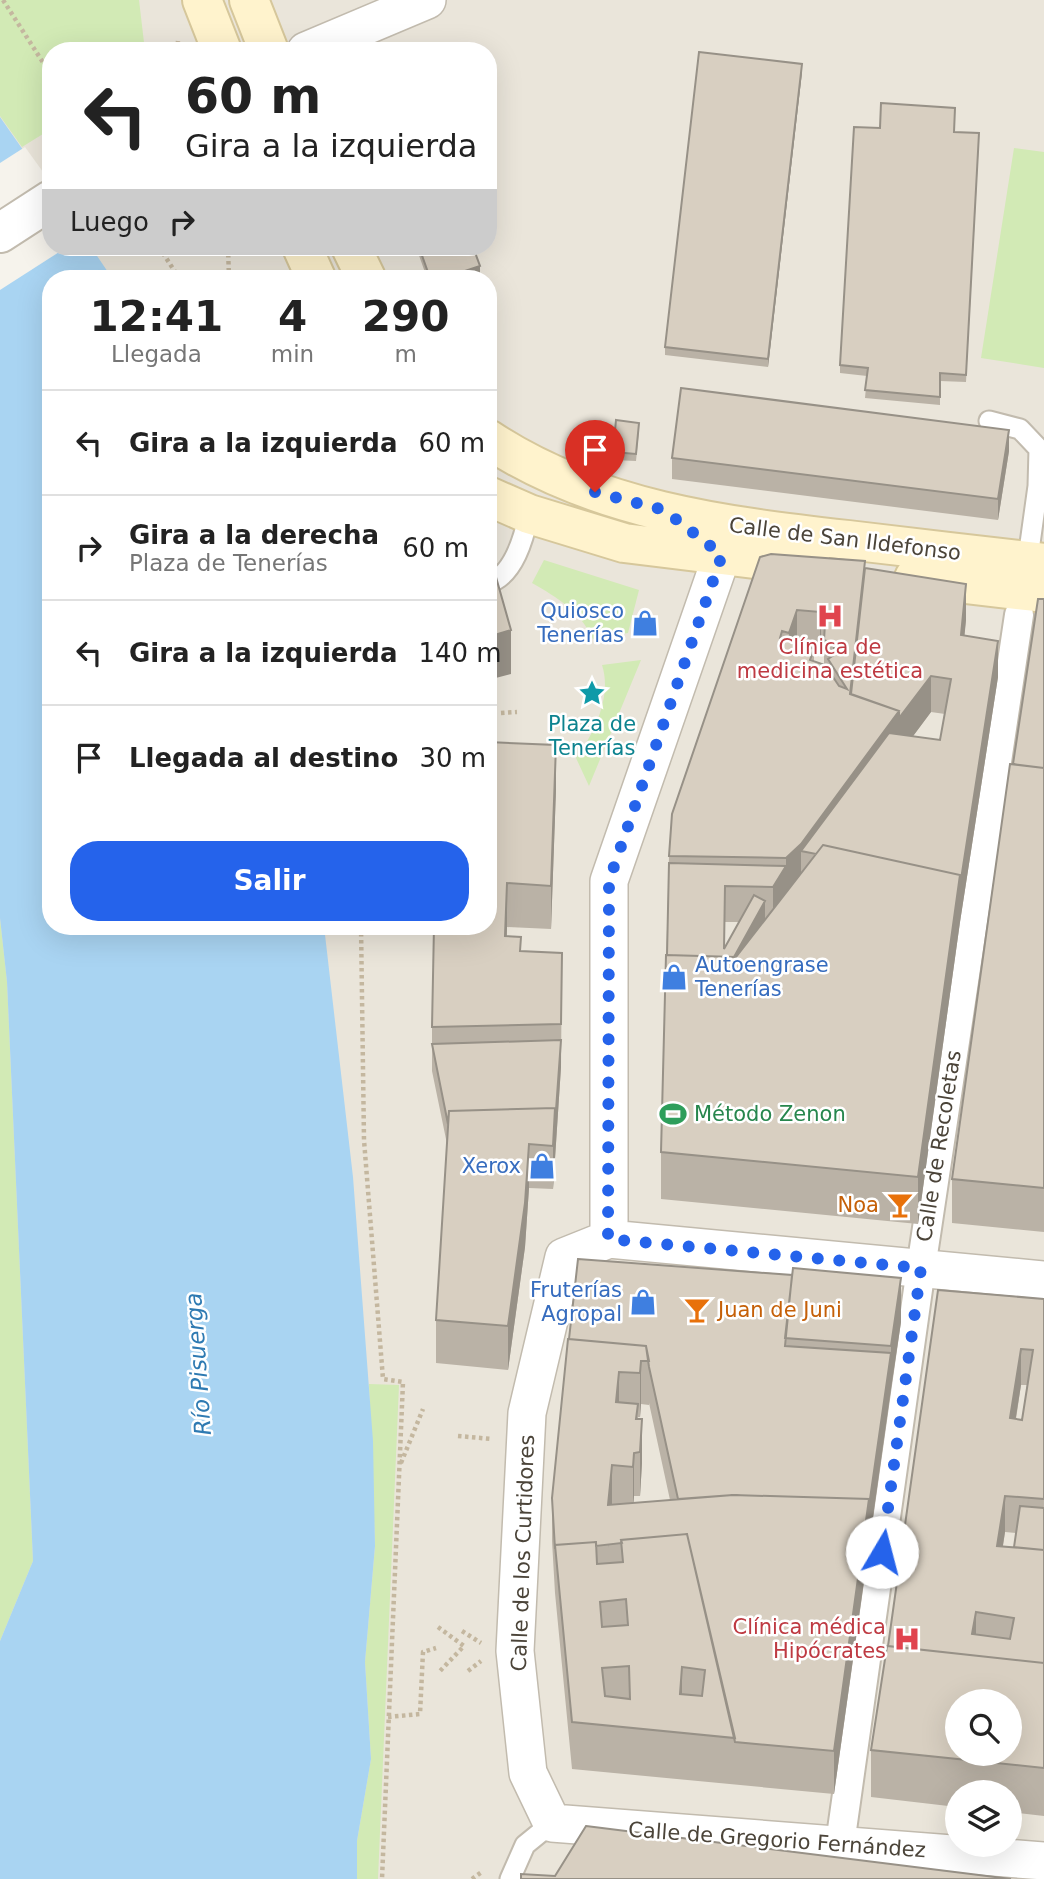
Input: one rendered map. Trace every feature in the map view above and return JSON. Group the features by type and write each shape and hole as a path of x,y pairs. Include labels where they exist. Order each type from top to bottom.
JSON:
{"main road":[{"path":"202,0 218,42"},
{"path":"249,0 266,42"},
{"name":"Calle de San Ildefonso","path":"497,445 528,464 569,483 725,526 1032,584"},
{"name":"Calle de San Ildefonso","path":"497,499 529,514 624,543 722,555 1032,584"}],"street":[{"path":"328,42 428,0"},
{"path":"0,233 42,206"},
{"name":"Calle de San Ildefonso","path":"664,510 722,555"},
{"path":"722,555 609,881 608,1239 1044,1280"},
{"name":"Calle de Recoletas","path":"840,1844 921,1268 1032,584"},
{"name":"Calle de los Curtidores","path":"552,1823 528,1773 515,1651 527,1413 564,1257 608,1239"},
{"name":"Calle de Gregorio Fernández","path":"552,1823 1044,1861"}],"lane":[{"path":"989,421 1020,429 1039,449 1032,584"},
{"path":"497,579 521,547 529,514"},
{"path":"510,1879 525,1845 552,1823"}],"path":[{"path":"3,0 42,61"},
{"path":"501,713 517,712"},
{"path":"361,935 364,1140 383,1379 403,1382 382,1879"},
{"path":"400,1467 423,1409"},
{"path":"458,1436 504,1439"},
{"path":"438,1627 464,1646 440,1671"},
{"path":"388,1717 420,1714 423,1652 436,1648"}],"shaded area":[{"path":"0,0 1044,0 1044,1879 0,1879"}],"green space":[{"path":"0,0 139,0 144,42 42,42 42,135 22,147 0,116"},
{"path":"1014,148 1044,152 1044,368 981,358"},
{"path":"544,560 639,590 628,633 593,639 575,613 532,583"},
{"path":"641,660 589,786 576,758 600,713 605,689 602,665"},
{"path":"0,918 7,982 33,1561 0,1641"},
{"path":"369,1384 399,1385 378,1879 357,1879 357,1841 371,1759 365,1662 375,1546"}],"water":[{"name":"Río Pisuerga","path":"0,117 42,177 42,256 97,256 107,270 42,270 42,935 325,935 353,1177 373,1441 375,1546 365,1662 371,1759 357,1841 357,1879 0,1879 0,1641 33,1561 7,982 0,918"}],"pier":[{"path":"25,147 42,171 42,256 53,256 0,290 0,163"}],"building":[{"path":"699,52 802,64 768,359 665,347"},
{"path":"881,103 955,108 954,132 979,133 966,375 940,373 940,397 865,390 868,368 840,365 854,127 880,128"},
{"path":"422,256 476,256 480,266 468,270 427,270"},
{"path":"681,388 1009,430 998,499 672,458"},
{"path":"616,420 639,423 636,454 613,452"},
{"path":"771,554 865,561 850,694 899,711 801,844 786,858 669,856 672,814 760,557","holes":["821,607 826,607 824,640 834,644 834,655 828,659 847,689 839,686 825,665 810,660 814,649 780,638 782,631 789,633 797,610 820,612"]},
{"path":"865,568 966,584 961,635 998,641 960,886 960,875 823,845 816,854 801,851 889,733 940,740 951,679 931,676 899,718 899,711 851,694"},
{"path":"497,581 511,630 497,634"},
{"path":"1038,599 1044,599 1044,768 1013,764"},
{"path":"497,742 556,745 551,886 507,883 505,936 521,937 520,951 562,953 561,1024 432,1027 434,935 497,935"},
{"path":"1010,764 1044,768 1044,1188 952,1179"},
{"path":"823,845 960,875 918,1177 661,1152 666,955 736,957"},
{"path":"669,863 786,866 773,887 725,886 724,949 754,895 765,901 734,957 667,955"},
{"path":"561,1040 555,1124 555,1108 449,1111 448,1124 432,1044"},
{"path":"555,1108 553,1146 529,1144 525,1203 508,1326 436,1320 449,1111"},
{"path":"578,1259 792,1275 785,1346 891,1353 869,1506 869,1499 733,1495 678,1499 646,1346 569,1339"},
{"path":"793,1268 901,1278 891,1346 785,1338"},
{"path":"938,1290 1044,1299 1044,1499 1005,1496 997,1546 1044,1550 1044,1663 888,1646","holes":["1021,1349 1033,1350 1022,1420 1010,1418","976,1612 1014,1618 1010,1639 972,1634"]},
{"path":"568,1339 646,1346 649,1361 641,1361 640,1373 619,1372 616,1402 638,1404 636,1419 642,1419 640,1452 634,1453 633,1467 612,1465 608,1505 733,1495 869,1499 834,1751 735,1742 687,1534 621,1540 622,1543 596,1546 596,1542 555,1545 555,1549 552,1498"},
{"path":"1020,1506 1044,1508 1044,1550 1014,1547"},
{"path":"687,1534 735,1738 572,1722 555,1545 596,1542 597,1564 623,1562 621,1540","holes":["626,1599 628,1625 602,1627 600,1602","629,1666 630,1699 605,1696 602,1668","682,1667 705,1670 702,1696 680,1694"]},
{"path":"887,1646 1044,1663 1044,1768 1022,1766 1022,1689 945,1689 945,1758 871,1750"},
{"path":"586,1826 1011,1879 521,1879 521,1874 555,1876"}],"place":[{"name":"Clínica de medicina estética","path":"830,616"},
{"name":"Quiosco Tenerías","path":"645,623"},
{"name":"Plaza de Tenerías","path":"592,693"},
{"name":"Autoengrase Tenerías","path":"674,977"},
{"name":"Método Zenon","path":"673,1114"},
{"name":"Xerox","path":"542,1166"},
{"name":"Noa","path":"900,1205"},
{"name":"Fruterías Agropal","path":"643,1302"},
{"name":"Juan de Juni","path":"697,1310"},
{"name":"Clínica médica Hipócrates","path":"907,1639"}],"route":[{"path":"595,492 664,510 722,555 609,881 608,1239 921,1268 882,1552"}]}
